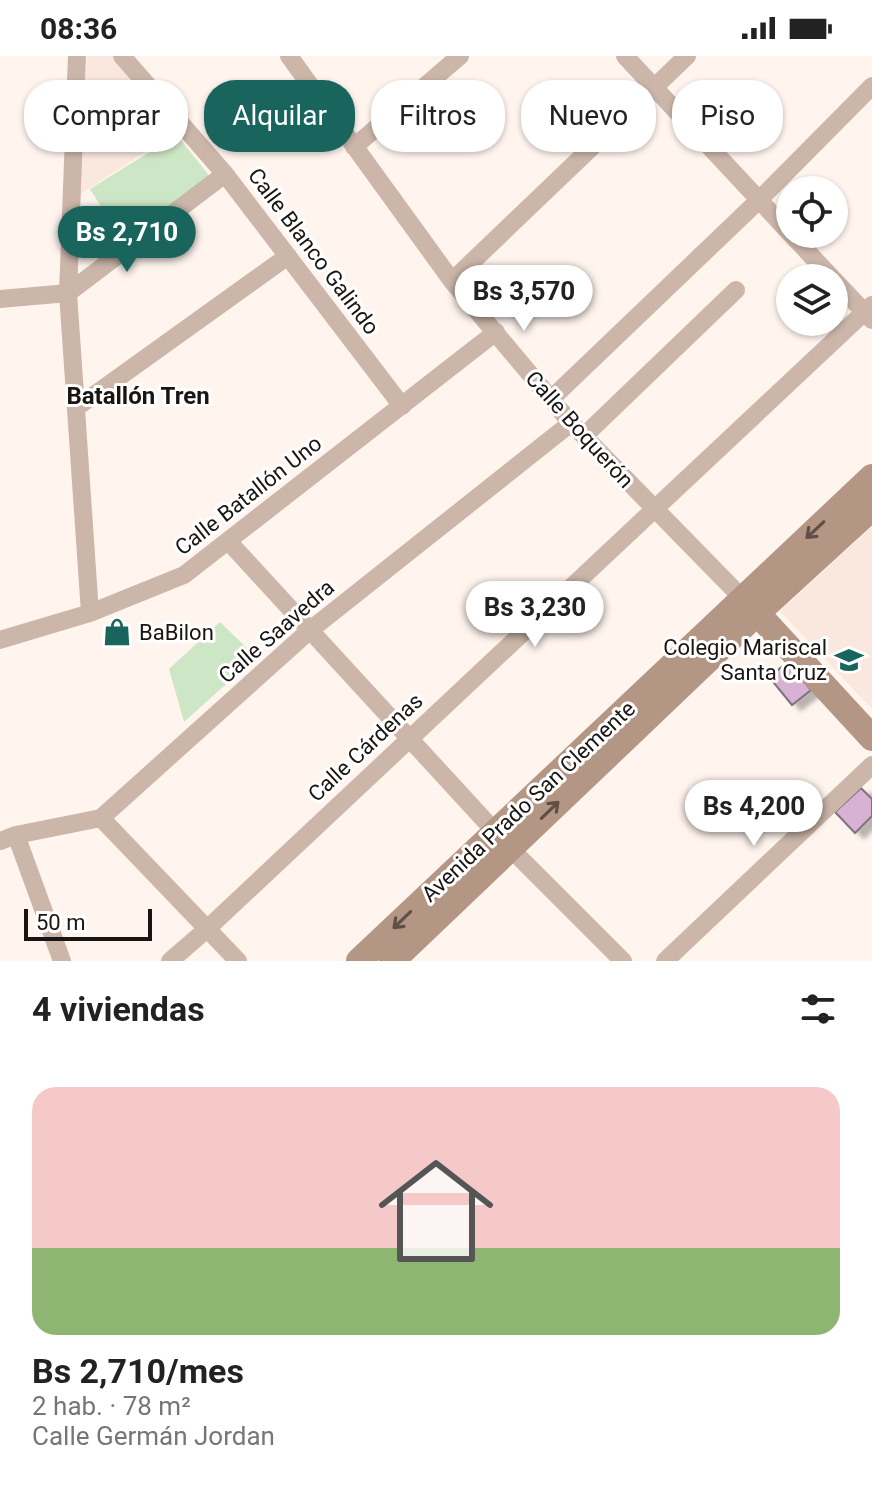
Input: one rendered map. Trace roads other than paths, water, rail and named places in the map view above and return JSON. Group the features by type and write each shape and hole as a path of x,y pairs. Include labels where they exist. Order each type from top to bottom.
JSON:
{"main road":[{"name":"Avenida Prado San Clemente","path":"359,961 503,839 750,606 872,477"},
{"name":"Avenida Prado San Clemente","path":"750,606 872,508"},
{"name":"Calle Boquerón","path":"750,606 872,738"},
{"name":"Avenida Prado San Clemente","path":"392,961 503,839"}],"street":[{"path":"77,56 68,293 90,613"},
{"name":"Calle Blanco Galindo","path":"122,56 225,174 402,406"},
{"name":"Calle Boquerón","path":"289,56 306,80"},
{"path":"355,146 460,56"},
{"path":"625,56 647,80"},
{"path":"656,86 687,56"},
{"path":"551,399 759,200 872,86"},
{"path":"656,90 776,219"},
{"name":"Calle Boquerón","path":"355,148 452,281 551,399 653,509 750,606"},
{"path":"452,281 587,152"},
{"path":"0,299 68,293 225,174"},
{"path":"803,248 819,264"},
{"path":"76,408 288,256"},
{"name":"Calle Saavedra","path":"101,818 309,631 578,430 736,290"},
{"path":"848,292 870,312"},
{"name":"Calle Cárdenas","path":"170,961 653,509 870,312"},
{"name":"Calle Batallón Uno","path":"0,640 90,613 184,575 496,332"},
{"path":"228,541 503,839 623,961"},
{"path":"665,961 872,765"},
{"path":"62,961 8,838 101,818 238,961"}],"place":[{"name":"BaBilon","path":"117,632"},
{"name":"Colegio Mariscal Santa Cruz","path":"849,660"}],"district":[{"name":"Batallón Tren","path":"138,396"}]}
